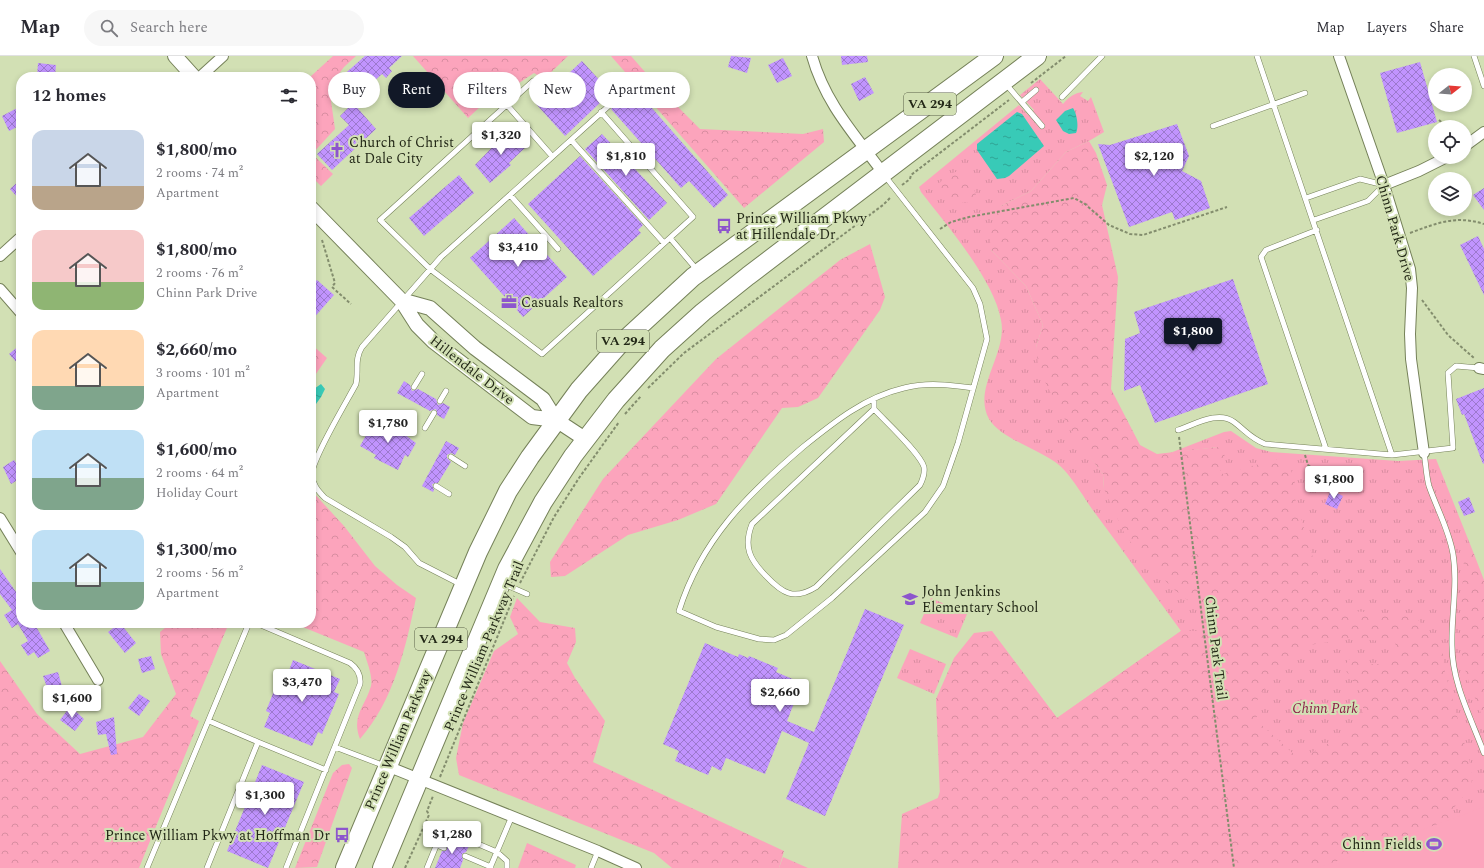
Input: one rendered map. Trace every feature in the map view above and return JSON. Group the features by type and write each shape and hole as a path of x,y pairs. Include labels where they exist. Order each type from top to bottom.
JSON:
{"highway":[{"name":"Prince William Parkway","path":"345,868 463,585 508,491 578,390 618,346 699,273 867,151 994,56"},
{"name":"VA 294","path":"382,868 420,780 509,586 543,502 585,438 616,400 662,349 683,330 748,276 883,173 1009,89 1037,56"}],"main road":[{"path":"175,56 189,72"},
{"name":"Hillendale Drive","path":"316,213 401,300 417,325 434,342 532,417 556,420 585,438"},
{"name":"Hillendale Drive","path":"401,300 430,308 475,348 543,399 556,420"}],"street":[{"path":"205,72 223,56"},
{"path":"812,56 818,77 828,98 883,173"},
{"name":"Chinn Park Drive","path":"1339,56 1384,185 1410,269 1412,288 1410,334 1411,359 1424,453"},
{"path":"1472,141 1484,132"},
{"path":"1384,185 1431,164"},
{"path":"0,256 16,242"},
{"path":"0,289 16,307"},
{"path":"0,518 16,544"},
{"path":"67,628 98,680"},
{"path":"387,766 598,851 636,868"}],"lane":[{"path":"1062,97 1102,56"},
{"path":"1257,56 1314,220 1392,455"},
{"path":"1474,56 1484,86"},
{"path":"521,92 529,85"},
{"path":"1009,89 1042,126"},
{"path":"1022,102 1036,90"},
{"path":"1213,126 1305,93"},
{"path":"504,108 380,220 430,269 542,354 693,217 601,112"},
{"path":"510,108 552,156"},
{"path":"316,460 356,384 358,373 357,356 401,300 430,269 606,108"},
{"path":"571,140 664,243"},
{"path":"883,173 973,288 980,304 987,339 973,388 944,486 925,512 832,598 786,634 774,640 759,639 716,626 679,611 685,592 696,568 711,542 736,509 774,471 831,424 863,403 903,388 926,384 973,388"},
{"path":"1306,198 1360,179 1384,185"},
{"path":"1314,220 1368,201 1384,185"},
{"path":"510,195 558,249"},
{"path":"1317,230 1266,250 1261,257 1326,449"},
{"path":"670,238 699,273"},
{"path":"1178,430 1221,417 1228,419 1253,439 1265,444 1392,455 1424,453 1453,448 1448,376 1449,371 1459,365 1481,366"},
{"path":"414,387 422,374"},
{"path":"440,402 446,391"},
{"path":"874,399 874,409 917,455 924,466 924,472 920,485 816,587 807,593 798,595 787,593 778,589 754,564 748,553 747,542 752,524 874,409"},
{"path":"425,428 434,413"},
{"path":"1424,453 1429,485 1448,534 1453,554 1454,587 1452,646 1454,667 1460,691 1484,752"},
{"path":"451,457 465,466"},
{"path":"436,486 449,494"},
{"path":"316,488 324,498 391,536 405,547 419,563 463,585"},
{"path":"509,586 527,594"},
{"path":"147,868 247,628"},
{"path":"268,628 350,663 359,673 360,684 286,868"},
{"path":"209,721 326,770"},
{"path":"207,868 258,742"},
{"path":"335,747 387,766"},
{"path":"464,856 491,868 512,816"},
{"path":"427,868 443,830 497,852 506,861 507,868"},
{"path":"437,844 444,848"},
{"path":"591,868 598,851"}],"path":[{"path":"908,179 1009,89 1066,56"},
{"path":"940,229 951,222 969,216 1074,198 1085,204 1109,225 1130,234 1143,235 1227,206"},
{"path":"647,389 684,353 883,205"},
{"path":"1408,233 1455,220 1468,220 1484,224"},
{"path":"322,240 335,283 332,287 351,304"},
{"path":"1422,298 1451,339 1481,366"},
{"name":"Prince William Parkway Trail","path":"445,765 509,586 579,478 621,419 642,395"},
{"name":"Chinn Park Trail","path":"1178,430 1234,868"},
{"path":"1305,453 1308,466 1335,487 1337,493"},
{"path":"405,868 430,814 427,811"}],"green space":[{"path":"333,56 356,56 340,72 328,72 328,108 332,108 335,129 316,150 316,72"},
{"path":"413,56 568,56 551,72 529,72 529,76 521,82 521,72 453,72 453,101 445,92 445,72 427,72"},
{"path":"611,56 631,56 645,72 625,72"},
{"name":"Chinn Park","path":"1040,79 1063,104 1067,99 1077,93 1083,92 1080,96 1088,101 1091,97 1104,132 1066,152 1031,191 1001,206 991,250 1026,286 1043,325 1036,347 1091,458 1103,474 1104,489 1218,447 1170,453 1224,432 1231,431 1256,448 1271,452 1398,461 1436,459 1474,554 1484,666 1484,868 913,868 995,636 1057,718 1181,631 1092,509 1072,479 1063,469 1042,454 1002,433 989,419 985,407 985,395 987,383 1000,345 1002,332 997,304 968,253 921,192 919,187 1019,105 1028,115 1034,110 1020,95"},
{"path":"459,108 479,108 468,118"},
{"path":"656,108 679,108 700,129 803,134 823,129 824,142 744,208"},
{"name":"Chinn Park","path":"1089,141 1096,153 1107,185 1102,205 1118,277 1111,389 1140,445 1157,454 1218,447 1223,450 1225,457 1220,471 1223,474 1281,458 1288,460 1295,483 1294,495 1323,591 1351,611 1414,615 1442,648 1445,672 1471,767 1472,788 1457,804 1444,827 1353,868 898,868 902,814 940,797 936,699 954,658 974,633 992,631 1057,718 1181,631 1210,631 1213,627 1213,619 1208,612 1198,608 1172,588 1126,537 1104,489 1103,474 1074,437 1043,378 1038,364 1036,347 1043,325 1026,286 991,250 989,229 1001,206 1031,191 1066,152","holes":["1357,638 1395,643 1399,655 1388,664 1372,664 1348,659 1345,669 1363,697 1363,719 1324,746 1298,758 1257,721 1256,702 1279,668 1295,650 1309,645"]},
{"path":"316,158 333,174 321,186 316,181"},
{"path":"959,171 972,183 978,201 967,203 954,202 948,200 938,192 936,187 941,181 949,175"},
{"path":"870,244 885,297 880,310 818,398 798,407 782,408 716,504 678,520 628,535 565,576 551,577 550,562 603,479 716,359 840,260"},
{"path":"316,348 327,358 316,374"},
{"path":"316,495 344,526 375,566 397,585 416,598 403,654 390,690 372,724 360,739 357,724 358,718 371,686 371,678 364,652 305,628 316,628"},
{"path":"1469,552 1474,554 1484,580 1484,721 1471,688 1463,663 1462,654 1461,618 1464,558"},
{"path":"517,598 540,622 575,628 576,642 567,663 575,678 605,721 593,762 784,851 779,868 672,868 654,853 459,775 456,758 463,723 494,651 518,634 510,617"},
{"path":"931,598 967,614 957,638 920,623"},
{"path":"165,628 227,628 190,716 199,721 139,868 0,868 0,661 37,714 80,754 143,737 176,694 161,654 160,632"},
{"path":"910,649 946,664 934,694 897,678"},
{"path":"349,764 352,768 317,867 295,868 333,773 342,765"},
{"name":"Chinn Fields","path":"1484,807 1484,868 1318,868"},
{"path":"527,843 576,865 575,868 518,868"},
{"path":"783,857 808,868 779,868"}],"water":[{"path":"1073,108 1076,114 1077,130 1076,133 1069,134 1063,131 1056,120 1065,111"},
{"path":"1017,112 1022,114 1044,146 1009,176 997,179 977,150 977,144"},
{"path":"321,384 325,389 316,404 316,388"}],"building":[{"path":"365,56 402,56 389,68 392,71 388,72 386,78 382,74 380,76 380,72 347,72"},
{"path":"731,56 751,58 747,73 728,67"},
{"path":"841,56 867,56 868,62 842,65"},
{"path":"783,58 792,76 777,83 768,65"},
{"path":"582,61 594,74 595,108 565,136 540,108 586,108 586,72 570,72"},
{"path":"1420,62 1428,90 1428,112 1434,112 1436,120 1428,120 1428,124 1397,133 1380,73"},
{"path":"38,63 56,65 55,72 37,72"},
{"path":"865,77 874,93 859,101 851,84"},
{"path":"348,108 357,108 376,129 332,170 317,154 349,125 340,116"},
{"path":"652,108 728,195 714,208 689,181 681,188 611,109"},
{"path":"16,109 16,128 9,131 2,116"},
{"path":"1177,124 1189,156 1182,171 1201,181 1210,208 1175,220 1172,212 1129,227 1098,144 1110,145"},
{"path":"511,128 528,145 509,163 511,165 490,183 475,165"},
{"path":"602,134 667,203 649,220 585,149"},
{"path":"580,156 643,225 638,230 641,233 593,276 528,204"},
{"path":"459,175 474,193 424,236 409,218"},
{"path":"16,184 16,196 10,189"},
{"path":"1484,188 1484,210 1473,195"},
{"path":"514,218 567,277 523,317 470,258"},
{"path":"1478,236 1484,249 1484,295 1460,245"},
{"path":"1233,279 1268,384 1155,423 1140,385 1124,391 1125,339 1140,333 1134,312"},
{"path":"317,280 334,295 316,315"},
{"path":"16,348 16,362 9,354"},
{"path":"404,381 410,385 412,391 418,389 436,399 438,405 443,403 450,407 444,419 437,415 436,409 430,411 397,393"},
{"path":"1484,388 1483,464 1464,414 1462,415 1456,399"},
{"path":"382,420 403,430 401,432 416,443 408,457 405,455 398,470 374,458 376,455 360,446 373,423"},
{"path":"446,441 459,448 455,455 451,453 447,455 447,458 451,462 438,483 432,484 434,490 433,492 422,486"},
{"path":"14,460 16,463 16,481 11,484 3,467"},
{"path":"1331,490 1343,496 1337,509 1325,504"},
{"path":"1469,497 1475,512 1464,516 1458,502"},
{"path":"0,569 16,592 16,625 12,628 4,615 12,610 0,594"},
{"path":"865,609 904,625 825,816 786,799 809,743 782,731 765,774 726,758 721,771 712,766 708,775 675,761 679,751 663,744 705,643 738,657 739,654 748,658 749,656 778,668 776,672 802,683 787,721 814,732"},
{"path":"20,628 37,628 50,651 38,658 34,652 28,656 21,645 28,641"},
{"path":"113,628 124,628 136,643 125,653 108,632"},
{"path":"151,656 155,669 142,673 138,659"},
{"path":"293,660 340,679 334,692 339,694 322,734 318,732 312,746 264,727 270,713 266,711 282,671 288,673"},
{"path":"58,672 63,690 49,693 43,676"},
{"path":"139,694 150,701 139,716 128,708"},
{"path":"69,708 71,710 72,708 84,719 75,731 60,720"},
{"path":"114,717 117,754 111,755 106,734 98,735 96,722"},
{"path":"262,765 304,782 268,868 227,851"},
{"path":"448,837 469,846 466,852 462,854 463,860 460,868 435,868 442,851 447,850 447,846 445,844"}],"place":[{"name":"Church of Christ at Dale City","path":"337,150"},
{"name":"Prince William Pkwy at Hillendale Dr","path":"724,226"},
{"name":"Casuals Realtors","path":"509,302"},
{"name":"John Jenkins Elementary School","path":"910,599"},
{"name":"Prince William Pkwy at Hoffman Dr","path":"342,835"},
{"name":"Chinn Fields","path":"1434,844"}]}
